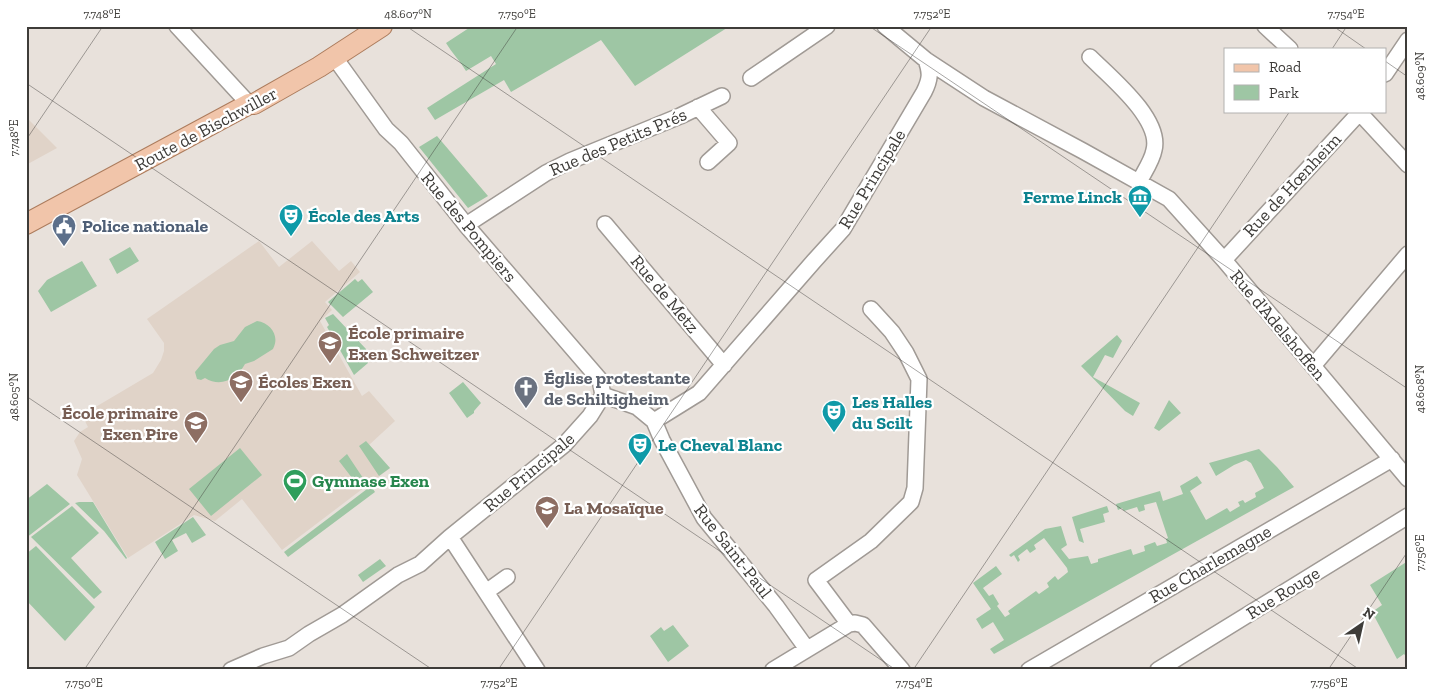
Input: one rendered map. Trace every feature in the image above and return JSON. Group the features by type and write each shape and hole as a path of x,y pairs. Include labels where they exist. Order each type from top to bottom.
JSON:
{"main road":[{"name":"Route de Bischwiller","path":"26,224 250,104 254,104 334,58 382,26"}],"street":[{"path":"176,26 250,104"},
{"path":"751,78 827,26"},
{"name":"Rue d'Adelshoffen","path":"885,26 926,60 984,98 1169,199 1224,260 1408,479"},
{"path":"1267,27 1289,48"},
{"path":"1386,73 1408,40"},
{"path":"1090,57 1130,96 1142,110 1148,122 1154,139 1155,149 1139,182"},
{"name":"Rue des Pompiers","path":"334,58 386,129 401,143 466,225 600,380 603,395"},
{"name":"Rue Principale","path":"654,421 699,393 843,229 924,92 930,79 926,60"},
{"name":"Rue des Petits Prés","path":"466,225 546,172 680,116 722,96"},
{"path":"698,107 729,143 708,162"},
{"path":"1360,112 1408,165"},
{"name":"Rue de Hœnheim","path":"1224,260 1360,112"},
{"name":"Rue de Metz","path":"605,224 724,365"},
{"path":"1313,366 1405,263"},
{"path":"849,624 816,580 871,541 911,502 916,488 919,380 906,353 892,332 871,309"},
{"path":"603,395 637,408 654,421"},
{"name":"Rue Principale","path":"231,670 249,666 289,648 398,575 420,564 450,536 564,445 590,416 603,395"},
{"name":"Rue Saint-Paul","path":"654,421 662,440 704,518 776,606 804,656"},
{"name":"Rue Charlemagne","path":"1029,670 1392,459"},
{"name":"Rue Rouge","path":"1158,670 1408,516"},
{"path":"450,536 537,670"},
{"path":"486,592 507,578"},
{"path":"773,670 804,656 849,624 855,623 863,626 902,670"}],"shaded area":[{"path":"26,117 57,148 26,165"},
{"name":"Écoles Exen","path":"259,241 279,267 312,241 339,271 351,261 360,272 325,302 332,310 320,321 362,396 369,391 395,421 369,445 390,468 282,550 242,499 215,521 194,515 128,558 77,475 82,459 74,441 80,432 88,427 82,415 153,373 161,360 164,343 147,319"}],"green space":[{"path":"472,26 730,26 635,86 601,40 511,92 504,80 435,120 427,108 496,64 491,56 466,71 446,43"},
{"path":"437,136 488,196 468,208 419,147"},
{"path":"130,247 139,261 117,274 109,259"},
{"path":"82,261 97,286 51,312 38,291 47,280"},
{"path":"355,279 358,282 362,279 373,292 343,317 328,302"},
{"path":"333,314 366,349 368,363 354,375 327,327 329,325 325,318"},
{"path":"257,321 266,324 273,331 275,344 273,349 254,361 245,364 238,374 223,382 211,381 205,378 197,379 195,372 214,349 234,341 245,327"},
{"path":"1117,335 1122,341 1113,358 1105,355 1093,377 1140,403 1133,416 1125,411 1081,366"},
{"path":"463,382 481,403 474,413 467,418 449,393"},
{"path":"1169,400 1181,413 1159,431 1154,428"},
{"path":"366,441 390,468 379,476 359,446"},
{"path":"240,448 262,475 211,516 189,489"},
{"path":"1259,449 1294,487 994,654 990,649 1004,640 993,622 982,629 976,619 991,609 973,583 996,566 1002,574 983,588 989,596 993,594 999,604 997,606 1005,617 1010,614 1008,611 1036,591 1039,594 1049,587 1047,583 1055,576 1058,580 1068,572 1044,538 1034,545 1036,549 1030,553 1027,549 1018,556 1020,560 1018,562 1014,555 1011,557 1009,555 1045,529 1061,526 1067,545 1061,549 1069,559 1088,556 1091,564 1098,562 1098,559 1131,549 1133,555 1145,551 1144,546 1155,542 1157,546 1167,543 1166,539 1168,538 1156,502 1144,505 1145,510 1139,512 1137,507 1124,511 1122,508 1118,510 1116,504 1160,491 1163,501 1183,494 1180,486 1197,476 1202,483 1190,491 1206,520 1227,508 1230,512 1240,506 1238,502 1243,500 1245,503 1256,497 1255,493 1264,488 1251,463 1246,460 1216,476 1209,463"},
{"path":"347,454 363,478 359,487 339,461"},
{"path":"47,484 70,504 26,538 26,500"},
{"path":"371,486 375,492 288,557 284,552"},
{"path":"93,502 126,559 104,531 75,503"},
{"path":"72,506 99,533 71,558 102,592 94,599 31,537"},
{"path":"1107,506 1109,512 1103,514 1105,522 1080,529 1084,543 1079,541 1072,517"},
{"path":"193,517 206,535 192,543 186,533 172,540 178,551 165,559 155,542"},
{"path":"36,546 95,607 65,641 26,600 26,554"},
{"path":"380,559 386,566 363,582 358,575"},
{"path":"1408,561 1408,659 1404,654 1397,659 1372,612 1382,605 1370,585"},
{"path":"673,625 689,646 668,662 650,636 661,627 664,631"}],"place":[{"name":"Ferme Linck","path":"1140,218"},
{"name":"École des Arts","path":"291,237"},
{"name":"Police nationale","path":"64,247"},
{"name":"École primaire Exen Schweitzer","path":"330,364"},
{"name":"Écoles Exen","path":"241,403"},
{"name":"Église protestante de Schiltigheim","path":"526,409"},
{"name":"Les Halles du Scilt","path":"834,433"},
{"name":"École primaire Exen Pire","path":"196,444"},
{"name":"Le Cheval Blanc","path":"640,466"},
{"name":"Gymnase Exen","path":"295,502"},
{"name":"La Mosaïque","path":"547,529"}]}
